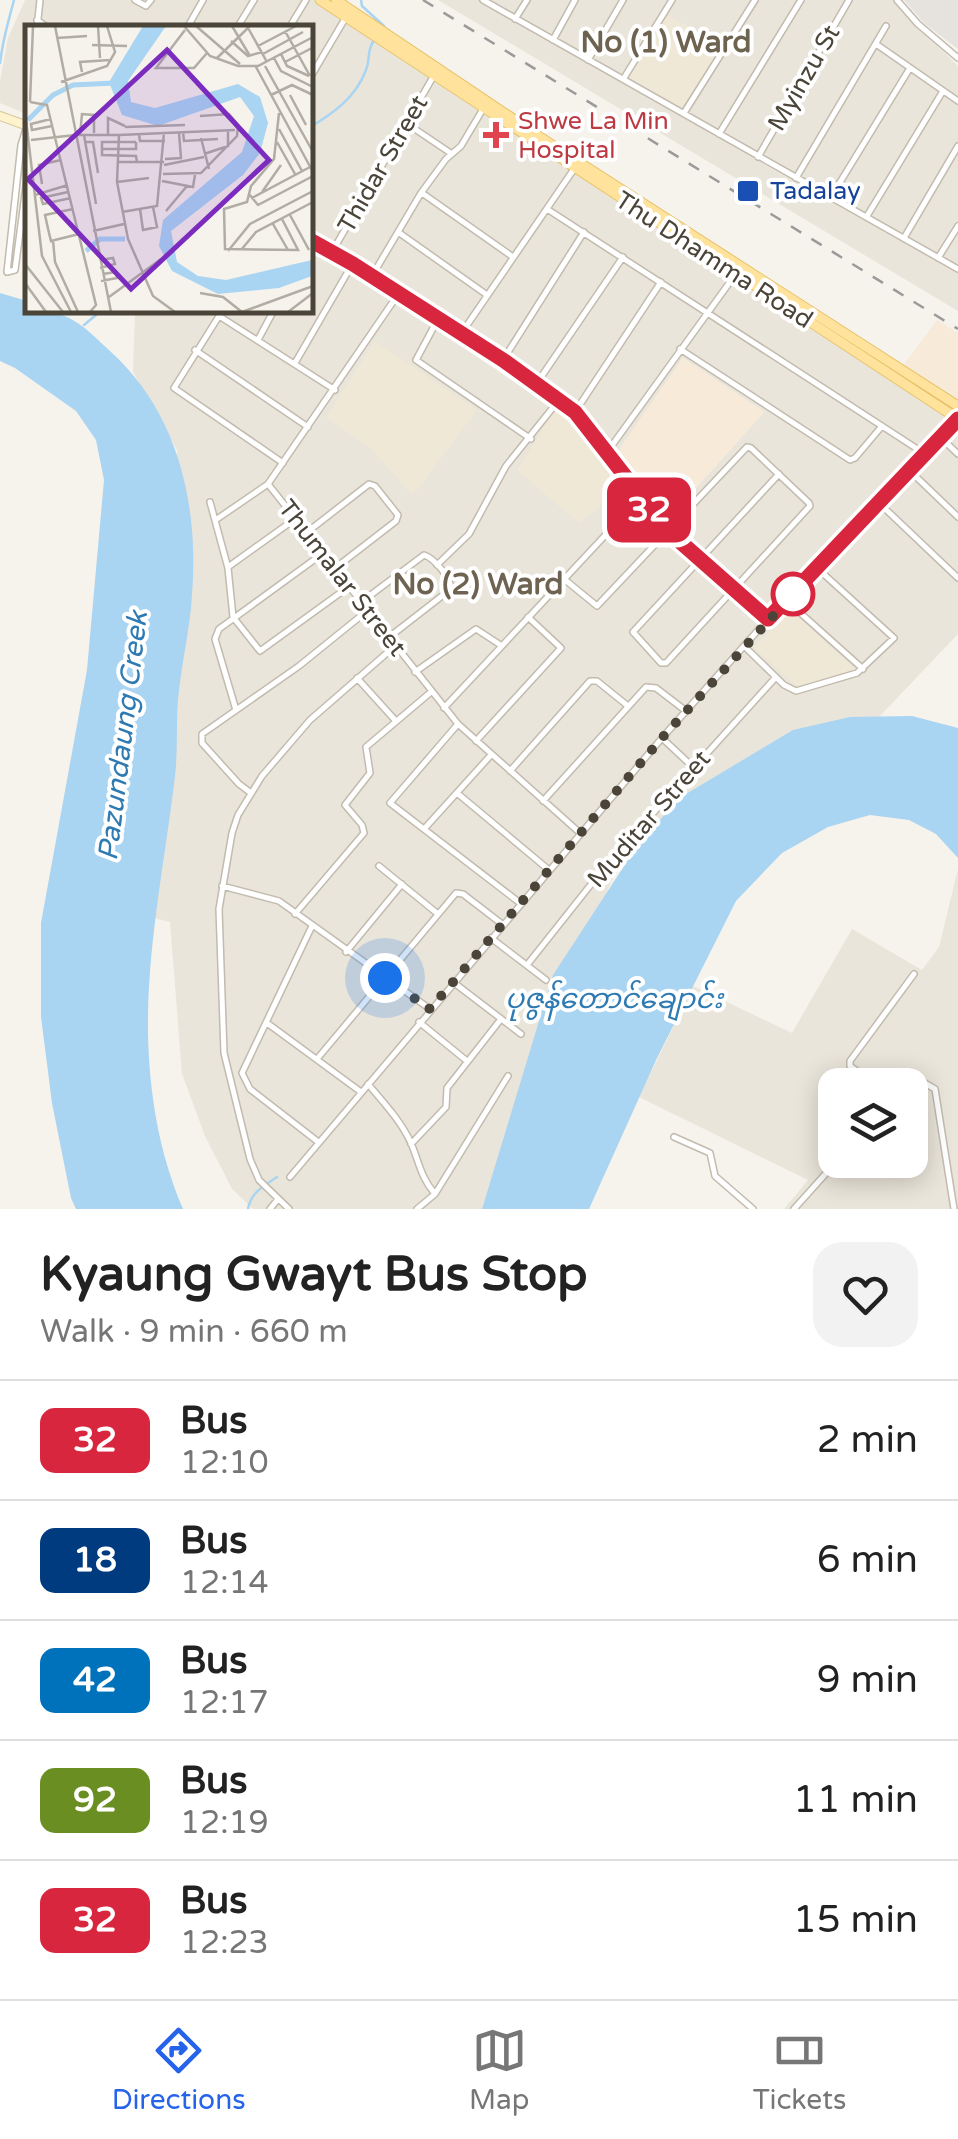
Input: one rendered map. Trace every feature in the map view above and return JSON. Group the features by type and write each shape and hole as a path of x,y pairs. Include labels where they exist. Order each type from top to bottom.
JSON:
{"main road":[{"name":"Thu Dhamma Road","path":"320,0 958,406"},
{"name":"Thu Dhamma Road","path":"336,0 483,110 514,125 957,418"},
{"path":"0,116 25,124"},
{"path":"312,242 503,360 575,412 668,531 764,617 786,601 957,418"}],"street":[{"path":"37,24 40,0"},
{"path":"135,0 148,3"},
{"path":"189,25 203,0"},
{"path":"239,25 254,0"},
{"path":"291,25 306,0"},
{"path":"483,0 958,270"},
{"path":"515,19 526,0"},
{"path":"553,40 576,0"},
{"path":"588,60 623,0"},
{"path":"624,79 672,0"},
{"path":"684,113 756,0"},
{"path":"719,134 800,0"},
{"name":"Myinzu St","path":"758,156 849,0"},
{"path":"897,0 958,58"},
{"path":"312,75 346,17"},
{"path":"796,178 886,26"},
{"path":"876,44 958,101"},
{"path":"831,197 910,68"},
{"name":"Thidar Street","path":"332,252 436,73"},
{"path":"866,217 943,91"},
{"path":"372,276 421,193 461,146 483,110"},
{"path":"406,123 452,154"},
{"path":"25,131 20,145 7,272 12,273 25,187"},
{"path":"904,238 958,146"},
{"path":"461,334 574,168"},
{"path":"18,177 25,175"},
{"path":"421,193 514,258"},
{"path":"547,209 923,453"},
{"path":"938,258 958,226"},
{"path":"398,232 487,295"},
{"path":"503,360 584,232"},
{"path":"537,383 623,257"},
{"path":"294,363 353,264"},
{"path":"608,451 736,274"},
{"path":"575,412 661,282"},
{"name":"Thumalar Street","path":"399,293 268,484 458,724 580,834"},
{"path":"259,338 273,312"},
{"path":"283,463 174,388 195,350 222,315 335,390"},
{"path":"438,319 416,360 531,438"},
{"path":"680,349 853,460 882,426"},
{"path":"195,350 308,427"},
{"path":"437,566 470,534 495,483 559,400"},
{"path":"939,436 958,454"},
{"path":"564,579 596,606 747,447 779,474 810,506 663,664 633,632 779,474"},
{"path":"908,469 958,517"},
{"path":"216,519 268,484"},
{"path":"306,533 368,484 375,486 398,518 334,569"},
{"path":"444,708 640,498"},
{"path":"210,502 228,568 232,617 260,651 348,587"},
{"path":"878,502 958,578"},
{"path":"228,568 294,519"},
{"path":"236,710 215,639 218,629 322,554"},
{"path":"360,602 428,554 452,586 388,638"},
{"path":"745,647 776,678 796,691 863,669 894,638 817,568"},
{"path":"786,601 863,669"},
{"path":"251,793 238,784 200,738 367,612"},
{"path":"290,1177 452,982 745,647 764,617"},
{"path":"476,740 562,648 528,618"},
{"path":"415,672 476,628 502,646"},
{"path":"289,1209 265,1186 250,1158 224,1053 219,909 232,832 251,793 310,720 395,646"},
{"path":"356,677 396,720"},
{"name":"Muditar Street","path":"528,966 608,863 776,678"},
{"path":"510,772 590,681 597,681 628,706"},
{"path":"543,801 650,686 686,711"},
{"path":"295,914 364,834 362,825 345,805 370,772 366,747 431,692"},
{"path":"458,724 390,803 520,904"},
{"path":"662,738 694,768"},
{"path":"425,828 490,754"},
{"path":"457,793 549,870"},
{"path":"379,866 438,914"},
{"path":"346,952 402,884"},
{"path":"222,886 274,898 430,1009"},
{"path":"317,1059 460,892 502,924"},
{"path":"312,926 242,1073 243,1081 318,1141"},
{"path":"491,938 546,980"},
{"path":"853,1068 850,1061 914,974"},
{"path":"452,982 520,1034"},
{"path":"411,1144 446,1107 447,1088 501,1019"},
{"path":"266,1022 361,1092"},
{"path":"419,1022 468,1062"},
{"path":"417,1209 434,1194 508,1076"},
{"path":"368,1084 400,1122 422,1178 434,1194"},
{"path":"928,1084 935,1088 954,1209"},
{"path":"674,1137 710,1154 716,1176 752,1209"},
{"path":"794,1209 822,1178"},
{"path":"270,1209 278,1199"}],"shaded area":[{"path":"25,0 314,0 653,226 948,415 775,603 769,608 761,605 668,519 764,412 683,358 616,454 584,411 544,381 312,231 312,25 25,25 25,113 0,103 8,38"},
{"path":"438,0 892,0 958,66 958,311"},
{"path":"904,0 958,0 958,49 924,23"},
{"path":"667,15 723,45 682,107 628,77"},
{"path":"312,250 576,424 655,529 757,622 780,622 958,427 958,634 879,717 850,717 681,797 641,840 612,880 505,1139 482,1209 253,1209 232,1189 205,1136 182,1074 170,922 154,918 175,771 177,450 133,372 135,312 312,312"},
{"path":"937,320 958,333 958,399 903,366"},
{"path":"375,341 477,410 413,495 370,448 326,417"},
{"path":"683,358 764,412 668,519 616,454"},
{"path":"555,410 576,424 623,489 579,523 517,470"},
{"path":"791,610 857,671 799,688 754,648"},
{"path":"958,869 958,1209 784,1209 808,1180 639,1097 693,986 792,1033 852,929 922,970 939,947"}],"water":[{"name":"Pazundaung Creek","path":"0,293 25,300 25,312 55,313 83,327 134,377 153,404 180,463 187,495 192,528 192,595 148,1000 157,1122 183,1209 76,1209 71,1198 52,1103 41,1017 41,923 87,670 104,480 96,440 76,411 0,361"},
{"name":"ပုဇွန်တောင်ချောင်း","path":"912,716 958,728 958,858 936,834 909,820 870,815 828,827 782,853 736,901 657,1058 589,1209 482,1209 553,975 641,840 681,797 793,730 850,717"}],"waterway":[{"path":"0,63 14,0"},
{"path":"361,0 362,6 384,26"},
{"path":"312,126 336,110 356,88 366,70 374,40"},
{"path":"84,325 100,312"},
{"path":"248,1209 255,1194 277,1177"}],"railway":[{"path":"423,0 958,329"}],"bus line":[{"name":"32","path":"312,241 503,360 575,412 668,531 768,619 958,419"}],"place":[{"name":"Shwe La Min Hospital","path":"496,135"},
{"name":"Tadalay","path":"748,191"}],"district":[{"name":"No (1) Ward","path":"666,42"},
{"name":"No (2) Ward","path":"478,584"}],"route":[{"path":"385,978 430,1009 662,738 793,594"}]}
